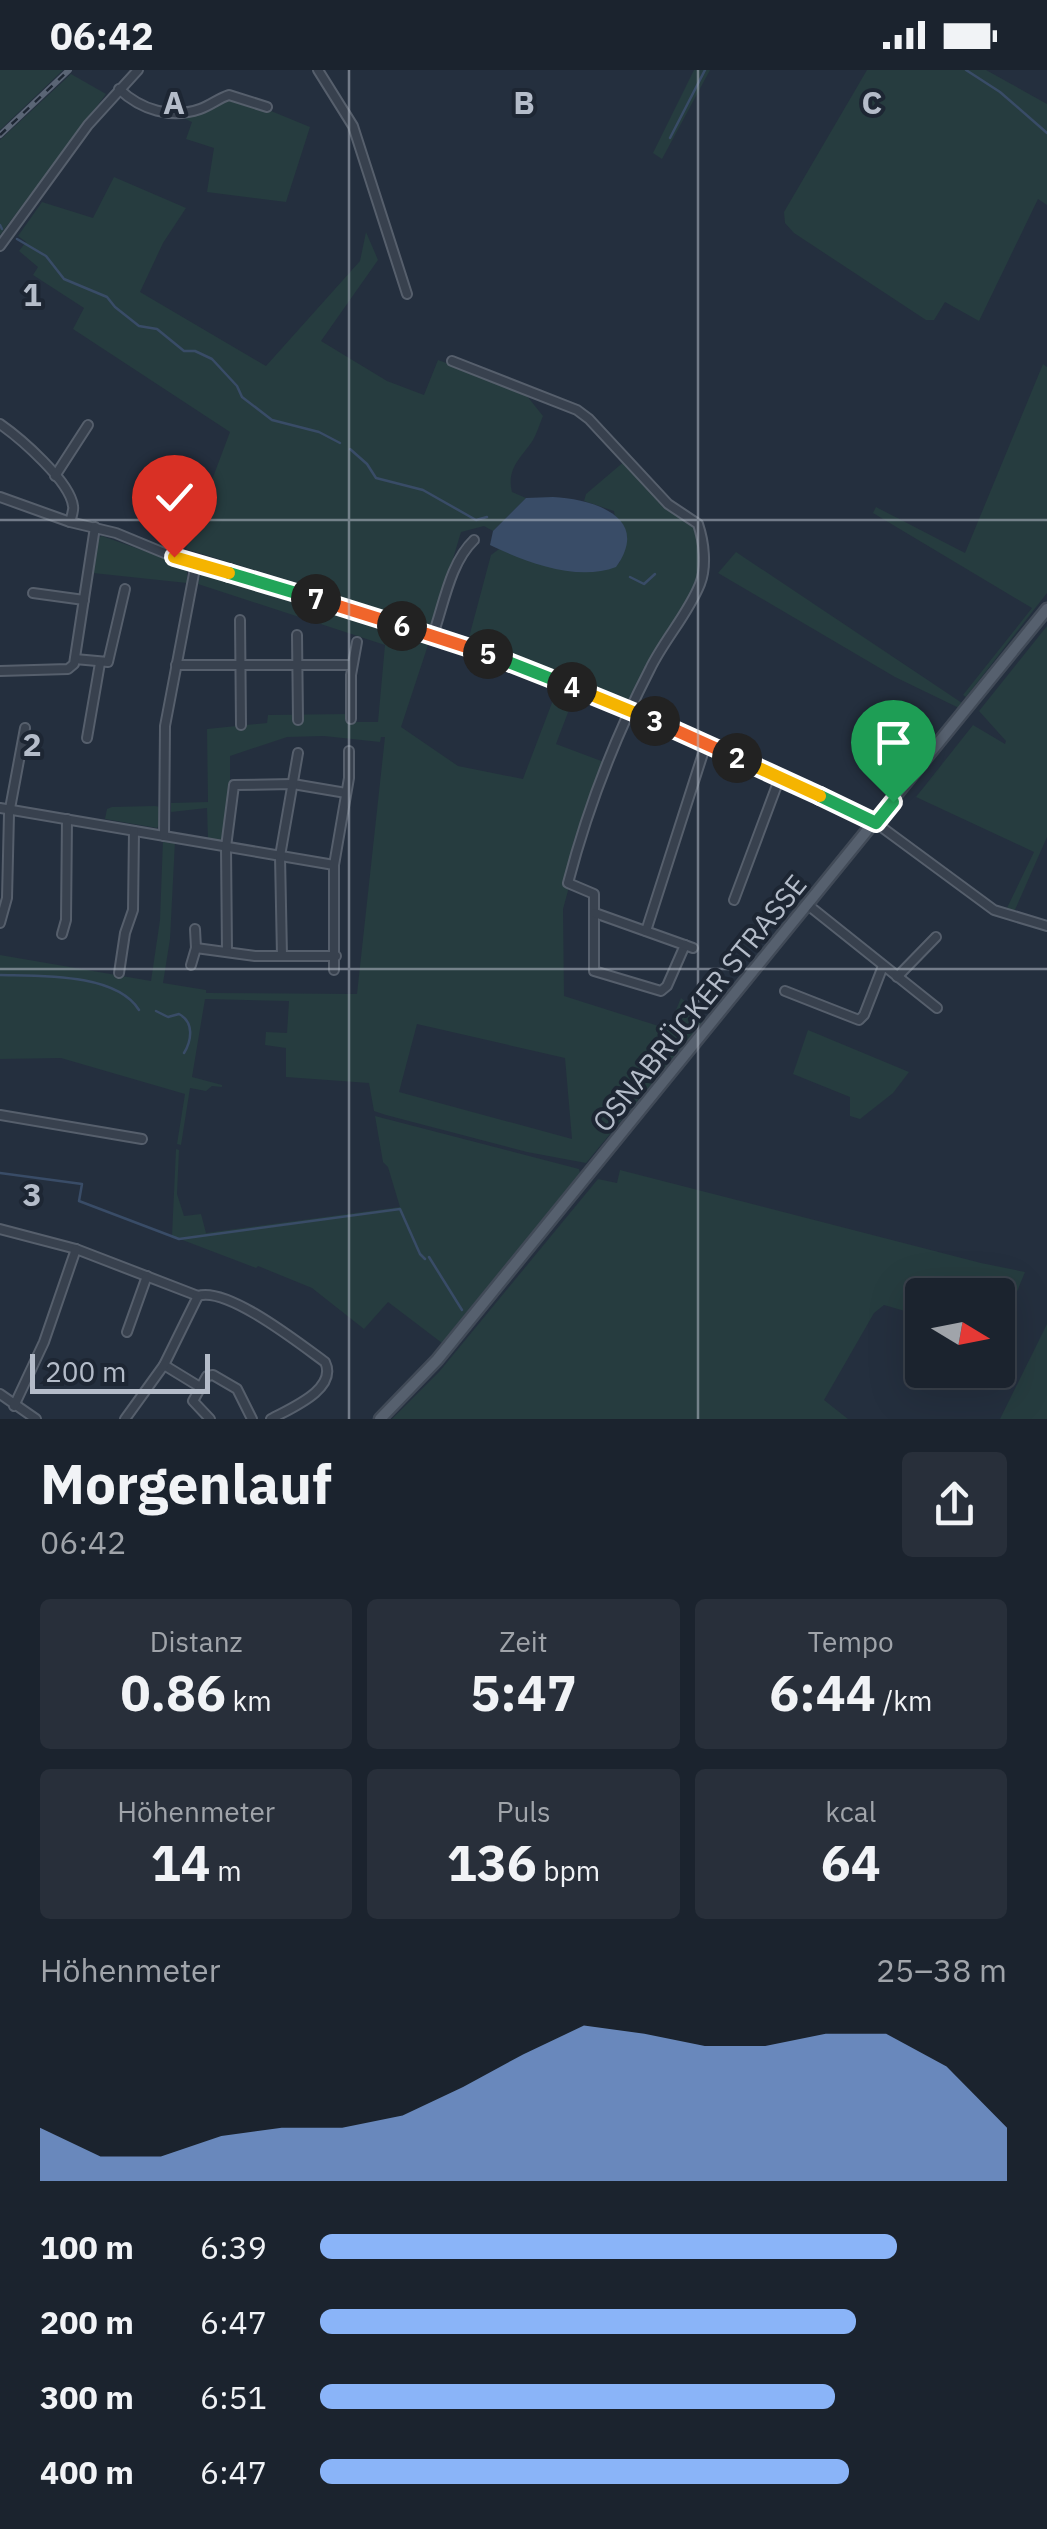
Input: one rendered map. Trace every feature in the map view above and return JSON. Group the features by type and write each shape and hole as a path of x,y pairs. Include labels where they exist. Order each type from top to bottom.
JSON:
{"main road":[{"name":"OSNABRÜCKER STRASSE","path":"380,1419 437,1360 1047,609"}],"street":[{"path":"0,246 88,125 138,70"},
{"path":"318,70 354,126 407,294"},
{"path":"119,89 140,105 170,113 200,109 233,94 266,107"},
{"path":"452,362 578,410 668,504 698,524 703,543 701,583 661,646 629,709 585,825 568,883 592,890 594,971 661,991 667,986 689,946 595,914"},
{"path":"0,424 31,448 55,476 72,502 70,522"},
{"path":"55,476 88,425"},
{"path":"0,496 196,563 434,635 629,709 876,823 994,910 1047,926"},
{"path":"74,663 95,528"},
{"path":"434,635 453,574 474,540"},
{"path":"164,836 164,726 196,563"},
{"path":"0,671 108,662 124,590"},
{"path":"33,593 84,600"},
{"path":"240,620 241,725"},
{"path":"297,635 298,720"},
{"path":"351,719 352,665 357,642"},
{"path":"88,738 100,663"},
{"path":"176,665 352,665"},
{"path":"0,923 8,898 5,809 25,728"},
{"path":"646,932 706,744"},
{"path":"334,970 334,864 349,751"},
{"path":"282,956 280,856 298,753"},
{"path":"734,900 780,777"},
{"path":"227,952 226,847 234,785 293,784 346,792"},
{"path":"5,809 334,864"},
{"path":"62,934 66,920 67,819"},
{"path":"119,973 133,910 134,831"},
{"path":"808,905 937,1008"},
{"path":"191,965 196,948 195,929"},
{"path":"896,977 936,937"},
{"path":"196,948 282,956 336,956"},
{"path":"785,990 859,1020 883,966"},
{"path":"0,1115 142,1139"},
{"path":"0,1229 76,1250 198,1296 210,1293 264,1320 328,1367 328,1380 318,1390 271,1419"},
{"path":"14,1406 44,1342 76,1250"},
{"path":"126,1332 147,1276"},
{"path":"125,1419 164,1365 198,1296"},
{"path":"164,1365 200,1387"},
{"path":"210,1419 194,1401 207,1376 213,1374 234,1386 252,1419"},
{"path":"0,1394 36,1419"}],"green space":[{"path":"0,70 63,70 0,130"},
{"path":"694,70 710,70 662,159 653,153"},
{"path":"867,70 986,70 1047,104 1047,205 1038,199 979,321 945,302 934,320 926,320 794,233 785,223 784,212"},
{"path":"71,74 106,94 0,235 0,140"},
{"path":"225,98 242,99 310,127 286,202 207,192 214,148 186,139 192,122 177,115"},
{"path":"114,177 186,208 163,243 140,292 266,366 360,261 366,232 378,260 321,341 387,381 424,395 438,360 523,391 543,416 511,476 512,492 526,498 493,531 484,526 461,532 432,629 186,549 230,432 73,329 84,308 33,275 38,267 19,251 26,242 18,236 42,202 93,218"},
{"path":"1043,364 1047,367 1047,593 966,697 963,695 1032,608 873,513 876,507 965,553"},
{"path":"626,460 663,498 661,504 696,528 700,544 698,583 628,704 468,641 491,555 499,549 570,571 600,570 620,562 614,511 584,501 586,494"},
{"path":"102,536 187,566 187,583 93,573 98,538"},
{"path":"736,552 962,703 959,708 895,677 718,573"},
{"path":"202,570 430,639 401,727 458,766 523,779 558,687 575,694 556,744 604,762 574,840 563,885 569,887 563,909 564,996 668,1029 681,998 706,1018 586,1163 527,1152 374,1111 369,1083 286,1077 286,1048 265,1045 266,1032 287,1033 289,1001 205,999 192,1077 222,1087 212,1086 206,1091 190,1088 181,1145 177,1144 185,1094 61,1058 0,1059 0,955 151,981 160,920 163,839 175,841 170,939 163,983 206,993 357,994 385,737 380,742 287,737 230,756 230,802 223,841 208,839 207,808 171,812 171,803 208,802 207,729 267,723 268,715 349,714 350,722 378,722 385,645 198,584","holes":["417,1024 565,1058 572,1139 399,1092"]},
{"path":"1047,626 1047,837 1014,912 1006,910 1034,852 916,797 973,725 1005,744 979,711"},
{"path":"112,807 160,807 157,828 105,819 107,809"},
{"path":"808,1030 909,1072 893,1093 860,1119 850,1116 850,1097 793,1074"},
{"path":"375,1116 579,1169 580,1173 442,1343 388,1302 364,1329 312,1288 172,1236 176,1149 177,1194 184,1216 201,1214 206,1233 400,1207 383,1162"},
{"path":"620,1170 1025,1272 1015,1296 1015,1278 905,1278 905,1311 884,1305 874,1313 824,1400 848,1419 392,1419 439,1372 598,1179 617,1183"},
{"path":"1047,1324 1047,1419 1000,1419"}],"water":[{"path":"553,497 600,507 622,523 627,535 625,550 616,567 568,571 519,558 490,545 493,531 526,498"}],"waterway":[{"path":"670,138 705,70"},
{"path":"966,70 1000,92 1047,133"},
{"path":"0,225 2,229"},
{"path":"17,239 46,256 64,279 107,297 139,326 157,329 184,351 195,351 212,359 242,397 272,420 319,432 340,443"},
{"path":"350,449 376,478 423,490 476,520 487,517"},
{"path":"630,577 644,584 655,574"},
{"path":"0,975 95,983 128,998 139,1010"},
{"path":"156,1011 168,1017 184,1017 190,1037 184,1053"},
{"path":"0,1173 82,1184 79,1201 179,1239 400,1209 425,1259"},
{"path":"429,1257 462,1310"}],"railway":[{"path":"0,135 69,70"}],"route":[{"path":"174,557 468,646 629,709 876,823 893,802"}]}
